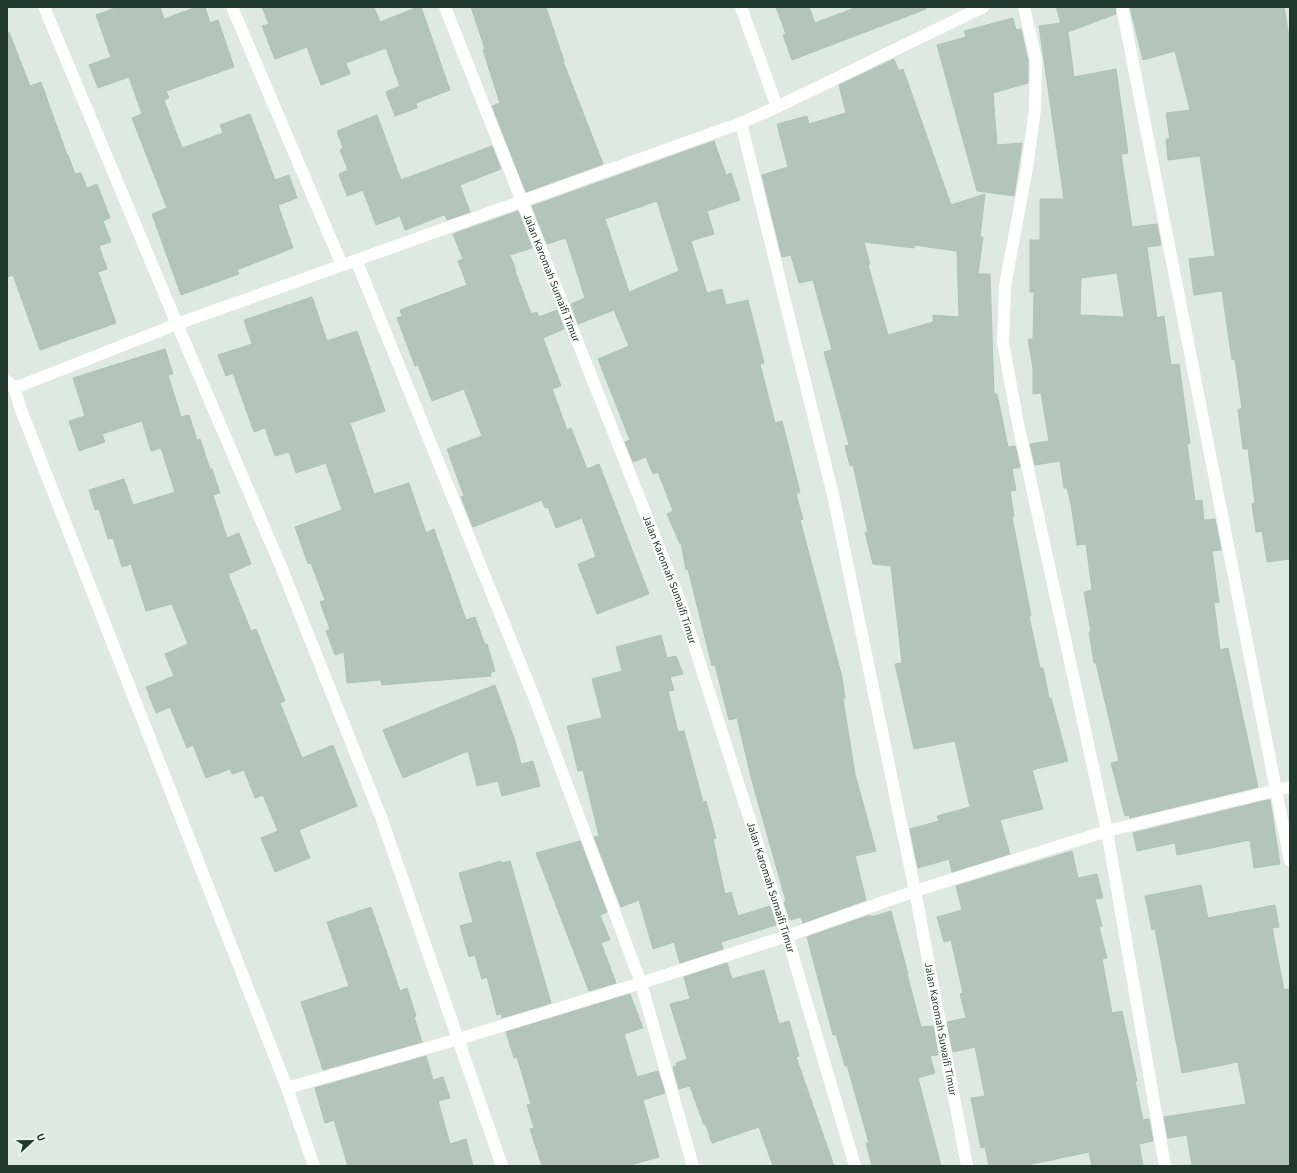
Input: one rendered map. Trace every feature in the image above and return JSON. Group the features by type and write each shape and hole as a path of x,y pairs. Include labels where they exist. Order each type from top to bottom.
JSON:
{"street":[{"path":"44,7 282,569 381,817 502,1166"},
{"path":"232,7 342,265"},
{"name":"Jalan Karomah Sumaifi Timur","path":"444,7 679,598 787,936 855,1166"},
{"path":"742,7 777,107"},
{"path":"11,384 20,386 33,382 177,324 741,123 983,7"},
{"path":"1024,7 1036,60 1035,109 1027,168 1005,286 1003,342 1017,420 1107,831 1165,1166"},
{"path":"1122,7 1290,861"},
{"name":"Jalan Karomah Suwaifi Timur","path":"741,123 833,495 915,891 967,1166"},
{"path":"356,260 534,697 641,983 692,1166"},
{"path":"11,384 287,1088 314,1166"},
{"path":"287,1088 458,1039 641,983 787,936 915,891 1107,831 1290,787"}],"building":[{"path":"118,7 160,7 164,19 197,7 205,7 210,23 218,20 234,67 166,91 169,98 164,100 182,148 223,133 220,125 250,114 275,180 289,175 297,198 278,205 293,248 237,270 239,274 181,295 152,214 167,208 132,118 142,114 129,77 98,88 89,65 111,57 96,15"},
{"path":"262,7 374,7 380,22 421,7 450,90 416,103 417,108 395,116 386,92 400,86 386,48 346,63 350,74 321,85 307,47 275,59 262,26 269,24"},
{"path":"471,7 546,7 563,61 603,164 526,192 492,106 500,103 483,50 485,49"},
{"path":"776,7 809,7 815,23 857,7 925,7 926,9 792,60 783,35 786,34"},
{"path":"1056,7 1115,7 1116,14 1068,32 1074,77 1116,69 1128,153 1121,154 1132,227 1157,224 1161,245 1147,247 1157,318 1164,316 1171,365 1179,364 1190,443 1187,444 1195,501 1202,500 1204,520 1215,519 1221,550 1212,551 1219,602 1214,603 1220,650 1228,648 1258,787 1130,818 1129,815 1125,816 1111,763 1119,761 1096,663 1094,663 1089,632 1091,632 1084,592 1092,590 1086,544 1077,545 1071,504 1067,488 1064,488 1060,461 1035,465 1030,444 1049,441 1041,393 1033,394 1033,368 1028,339 1033,339 1034,292 1030,292 1030,240 1040,240 1040,199 1064,199 1039,26 1061,23","holes":["1117,273 1124,317 1080,315 1081,278"]},
{"path":"1130,7 1284,7 1290,43 1290,559 1267,562 1262,531 1256,532 1252,504 1255,503 1248,449 1243,449 1238,409 1242,409 1235,359 1232,360 1222,291 1194,295 1189,259 1215,256 1200,156 1168,160 1166,139 1170,139 1166,113 1190,110 1175,51 1143,60"},
{"path":"1013,18 1016,30 1021,29 1028,61 1028,83 993,93 997,145 1022,143 1014,196 977,191 937,45 966,37 964,31"},
{"path":"7,32 9,32 30,86 41,82 75,174 81,173 87,188 97,184 110,218 103,221 111,242 99,246 107,269 98,272 116,323 40,350 13,275 7,277"},
{"path":"894,59 899,71 903,69 951,205 985,194 980,237 983,237 978,274 990,274 994,394 997,394 1008,447 1015,446 1020,467 1012,469 1016,490 1010,491 1014,516 1012,517 1031,616 1029,616 1040,668 1043,668 1049,698 1051,698 1068,761 1032,770 1043,809 1000,820 1010,854 952,872 949,859 918,868 910,829 939,821 937,816 970,807 955,741 914,749 895,664 902,663 891,566 873,564 865,532 868,533 853,465 850,466 845,446 849,445 824,352 832,350 813,280 799,283 791,255 782,257 762,175 788,167 777,124 807,116 809,124 846,113 839,85","holes":["864,242 914,248 914,245 957,251 959,317 933,315 933,322 888,335 868,265 870,264"]},
{"path":"377,115 401,180 492,146 501,169 460,185 470,212 447,220 444,215 405,230 400,216 376,225 363,190 347,196 339,174 348,170 340,150 343,148 337,131"},
{"path":"714,141 726,175 731,173 740,200 707,211 714,234 691,241 707,293 722,289 726,305 748,300 764,363 760,364 775,423 782,421 800,492 796,494 803,519 800,520 842,677 845,698 843,699 855,774 876,851 855,856 866,900 803,923 801,917 790,920 752,781 737,718 729,720 715,665 712,666 688,569 686,570 681,543 680,544 667,514 673,511 658,472 653,474 646,457 633,462 625,442 630,440 598,359 629,346 614,310 578,324 571,304 585,298 566,238 547,244 532,206","holes":["657,201 679,271 629,292 605,219"]},
{"path":"518,211 532,248 510,255 531,314 537,312 539,317 557,310 564,329 543,338 561,386 552,389 567,430 571,428 587,469 599,464 649,594 597,614 578,564 596,557 582,518 556,528 548,507 545,508 542,500 473,527 461,497 464,496 447,449 482,436 464,389 432,401 418,365 415,366 397,318 402,316 400,310 467,285 458,261 463,259 453,234"},
{"path":"312,297 327,341 357,331 385,411 350,423 374,494 409,483 426,533 434,529 466,620 475,617 485,645 487,644 495,671 490,673 491,676 382,685 381,680 347,683 344,652 335,655 326,631 330,629 320,602 325,600 311,563 308,564 295,527 342,510 326,463 296,473 289,452 275,456 265,428 254,432 233,373 226,376 218,355 252,344 244,320"},
{"path":"165,349 173,374 168,375 181,417 189,415 197,440 200,439 220,493 213,495 227,538 239,533 251,564 228,574 251,631 256,629 285,701 280,703 302,758 333,745 357,806 299,830 310,858 275,872 261,838 278,831 263,795 255,798 244,770 232,774 230,769 206,778 193,745 187,748 170,707 156,713 146,687 174,676 165,654 188,644 172,604 146,611 131,564 122,567 113,538 108,539 99,509 95,510 89,490 124,479 133,505 175,492 161,448 151,451 142,421 102,434 105,442 79,451 69,421 85,416 73,378"},
{"path":"661,635 667,658 676,656 683,674 670,677 674,690 668,691 678,732 684,731 703,802 706,801 716,838 713,839 725,894 731,892 738,916 770,906 776,925 721,942 723,949 680,963 674,942 653,949 639,900 621,907 594,837 599,836 583,770 578,771 567,726 602,718 592,679 622,671 616,647"},
{"path":"495,685 515,741 521,764 533,761 540,786 502,796 498,781 477,786 468,751 403,778 383,730"},
{"path":"1270,800 1280,864 1254,868 1250,840 1177,855 1175,843 1137,851 1133,833"},
{"path":"580,841 607,912 600,915 610,940 601,943 616,983 589,991 536,853"},
{"path":"1072,851 1078,878 1097,874 1103,898 1095,899 1102,926 1099,927 1107,958 1102,959 1112,1013 1122,1011 1137,1081 1135,1081 1143,1120 1149,1119 1153,1141 1139,1144 1143,1166 1092,1166 1089,1152 1023,1166 989,1166 985,1147 981,1148 971,1098 985,1096 975,1047 953,1052 947,1022 966,1018 960,994 963,993 951,940 944,942 937,917 962,910 956,886"},
{"path":"501,861 502,863 510,861 551,1003 502,1018 501,1014 497,1015 487,977 482,979 475,955 469,957 460,926 473,922 459,873"},
{"path":"1201,885 1208,918 1275,905 1279,927 1272,928 1284,990 1290,989 1290,1166 1192,1166 1187,1135 1168,1138 1164,1117 1246,1104 1238,1062 1182,1073 1155,929 1152,930 1145,896"},
{"path":"371,907 400,991 407,988 422,1042 323,1070 301,1002 349,986 327,922"},
{"path":"891,911 921,1027 933,1026 938,1055 930,1056 935,1073 918,1078 941,1166 872,1166 866,1143 869,1143 847,1065 845,1066 836,1034 833,1035 807,937 870,915 871,917"},
{"path":"727,963 732,979 764,970 779,1024 789,1021 799,1056 796,1057 834,1166 773,1166 759,1127 712,1143 690,1086 679,1089 673,1067 677,1066 676,1063 687,1059 670,1004 690,999 684,977"},
{"path":"630,994 643,1028 624,1034 637,1077 658,1071 665,1093 643,1100 659,1157 627,1166 542,1166 530,1129 534,1128 527,1105 531,1104 517,1057 514,1058 506,1032"},
{"path":"426,1056 433,1080 443,1077 450,1098 438,1101 450,1144 466,1139 473,1166 348,1166 334,1120 325,1123 315,1088"}]}
